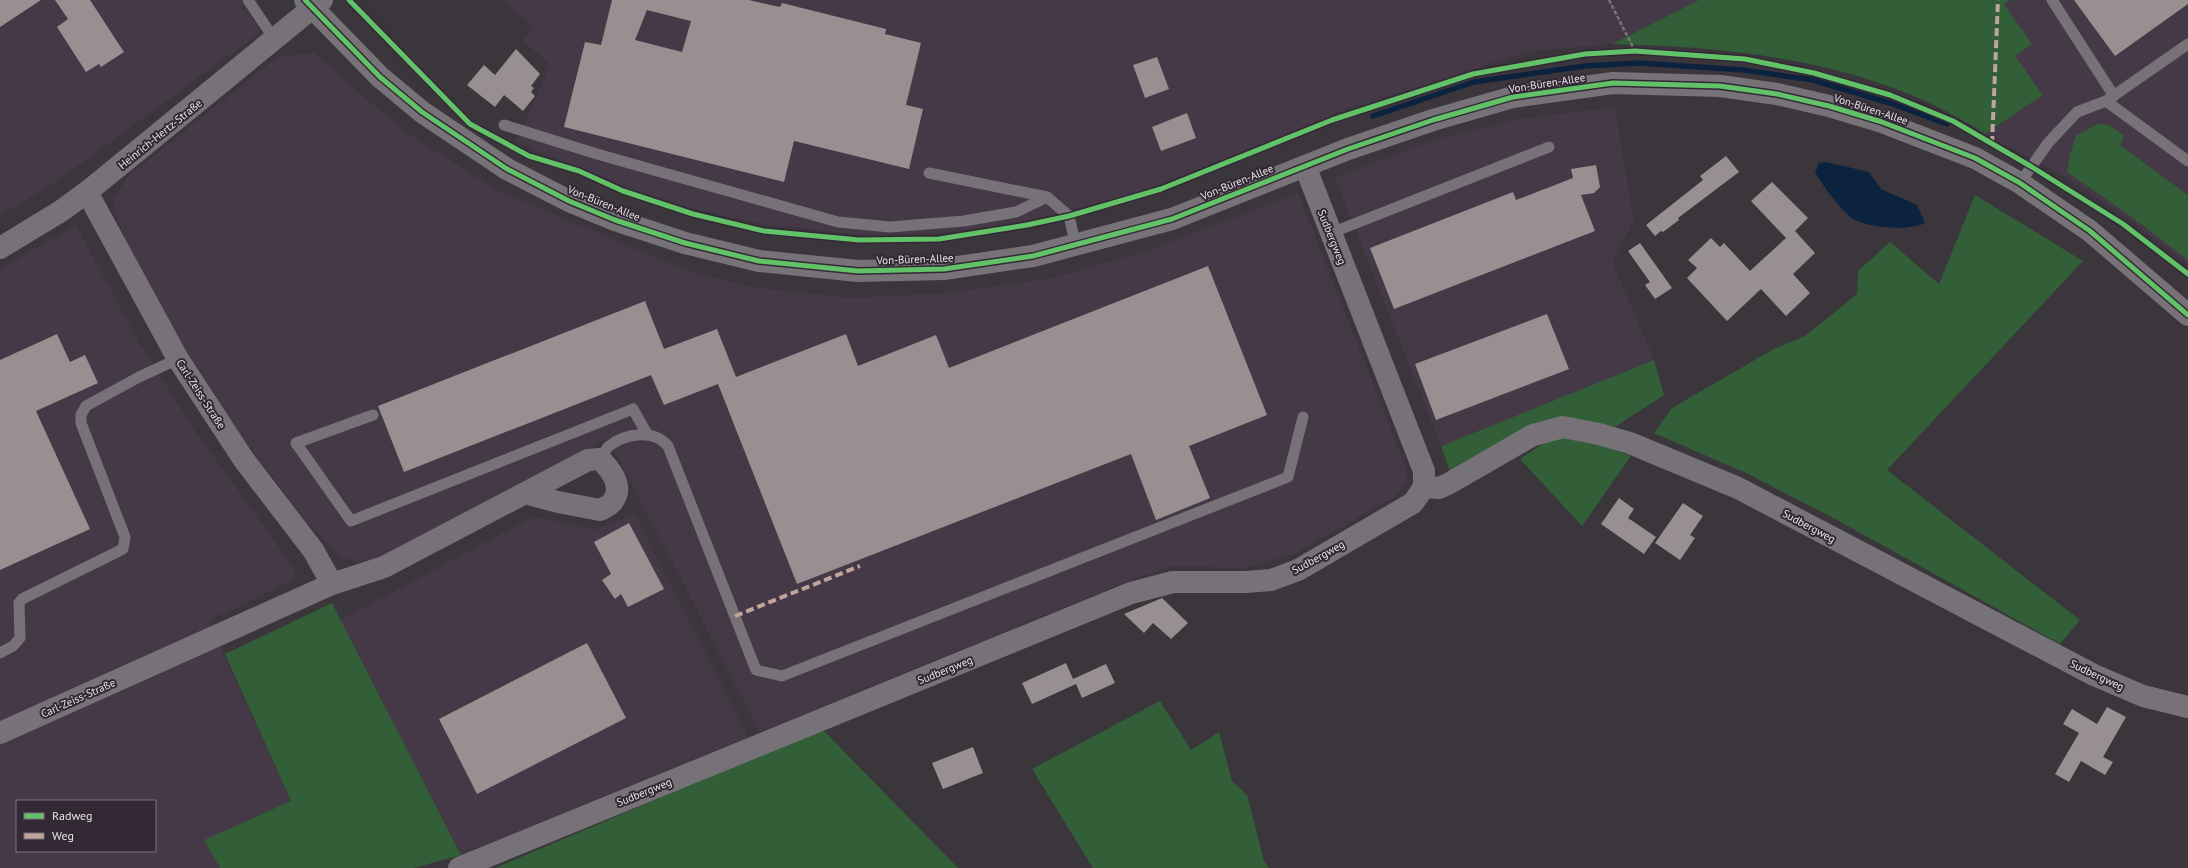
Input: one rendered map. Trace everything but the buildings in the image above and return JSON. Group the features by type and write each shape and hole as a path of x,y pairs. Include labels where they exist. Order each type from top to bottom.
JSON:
{"street":[{"name":"Heinrich-Hertz-Straße","path":"0,248 61,211 87,192 275,40 313,3"},
{"name":"Von-Büren-Allee","path":"313,3 380,77 422,112 507,169 569,201 609,218 685,243 758,261 858,271 944,269 1033,256 1076,246 1172,219 1305,166 1433,120 1513,97 1613,83 1720,86 1777,94 1829,106 1882,122 1968,156 2020,183 2090,232 2188,315"},
{"name":"Sudbergweg","path":"459,868 1131,593 1173,582 1246,582 1271,580 1298,570 1413,503 1424,487 1424,471 1305,166"},
{"name":"Carl-Zeiss-Straße","path":"87,192 178,359 244,460 313,550 332,584"},
{"name":"Sudbergweg","path":"1424,487 1439,488 1448,484 1534,435 1563,427 1599,434 1630,443 1738,488 2094,675 2142,696 2188,707"},
{"name":"Carl-Zeiss-Straße","path":"0,732 332,584 384,567 588,460 600,459"},
{"path":"525,493 558,502 600,510 613,501 618,489 612,470 600,459"}],"lane":[{"path":"248,0 275,40"},
{"path":"2052,0 2110,98 2188,161"},
{"path":"2020,183 2048,143 2077,112 2110,98 2188,44"},
{"path":"504,125 597,154 838,222 890,227 964,221 1016,212 1047,197"},
{"path":"1331,233 1549,147"},
{"path":"929,172 1047,197 1069,216 1076,246"},
{"path":"0,652 13,646 20,638 21,626 19,603 22,599 123,549 126,544 125,537 81,423 81,414 86,406 138,377 178,359"},
{"path":"373,415 296,443 351,521 633,409 647,434"},
{"path":"600,459 609,447 629,436 647,434 662,438 668,446 756,670 782,676 1288,477 1303,417"}],"path":[{"path":"1609,0 1635,51"}],"shaded area":[{"path":"0,0 240,0 261,32 50,186 0,215"},
{"path":"502,0 923,0 928,2 933,0 1699,0 1612,44 1531,51 1347,109 1146,190 1024,222 941,233 862,235 768,225 695,209 624,186 516,142 550,65 523,40 534,27"},
{"path":"2010,0 2188,0 2188,265 2127,218 2069,179 1985,134 2043,95 2015,56 2031,44 2004,4"},
{"path":"315,53 365,98 410,135 499,191 696,274 754,287 851,298 949,293 1053,278 1146,251 1298,193 1407,470 1406,484 1394,497 1295,554 1244,568 1172,566 1126,582 760,732 608,438 374,560 357,562 339,556 307,523 225,412 177,334 126,241 117,219 114,201 127,177 277,57"},
{"path":"1615,107 1634,220 1612,262 1654,360 1441,446 1335,178 1436,139 1517,119"},
{"path":"76,225 140,344 194,429 296,571 292,581 208,621 291,801 205,840 220,868 0,868 0,269"},
{"path":"635,514 748,737 461,855 341,620 534,516 594,530"}],"green space":[{"path":"1699,0 2010,0 2004,4 2032,44 2015,56 2043,95 1985,134 1943,110 1899,90 1853,75 1806,63 1709,49 1612,44"},
{"path":"2097,124 2109,125 2124,136 2120,145 2188,195 2188,260 2129,215 2067,172 2070,154 2076,136"},
{"path":"1975,195 2083,261 1887,470 2080,620 2060,644 1839,521 1746,473 1654,433 1672,408 1772,350 1805,336 1857,294 1858,271 1890,242 1939,284"},
{"path":"1654,360 1664,395 1615,427 1562,417 1450,471 1441,446"},
{"path":"1565,437 1596,443 1631,456 1582,526 1520,459 1550,439"},
{"path":"332,603 461,855 414,868 220,868 204,840 291,801 225,654"},
{"path":"1160,701 1191,750 1219,732 1232,781 1247,795 1264,861 1269,868 1093,868 1032,769"},
{"path":"822,729 958,868 495,868"}],"water":[{"path":"1826,162 1869,172 1881,189 1917,205 1925,223 1910,227 1890,228 1862,223 1850,217 1839,206 1815,173 1819,163"}],"waterway":[{"path":"1373,116 1474,82 1585,66 1639,63 1744,70 1813,80 1890,103 1947,124"}],"marked path":[{"path":"1992,144 1998,0"},
{"path":"735,616 860,566"}],"cycle path":[{"path":"305,0 380,77 422,112 507,169 569,201 615,220 685,243 759,261 858,271 944,269 1033,256 1172,219 1348,149 1433,120 1513,97 1613,83 1720,86 1777,94 1829,106 1882,122 1975,158 2020,183 2090,231 2188,315"},
{"path":"349,0 470,124 529,156 579,171 623,191 693,214 764,231 859,240 939,239 1027,225 1069,216 1161,189 1332,120 1473,74 1585,54 1635,51 1745,59 1814,73 1890,95 1953,121 2032,167 2123,224 2188,274"}]}
